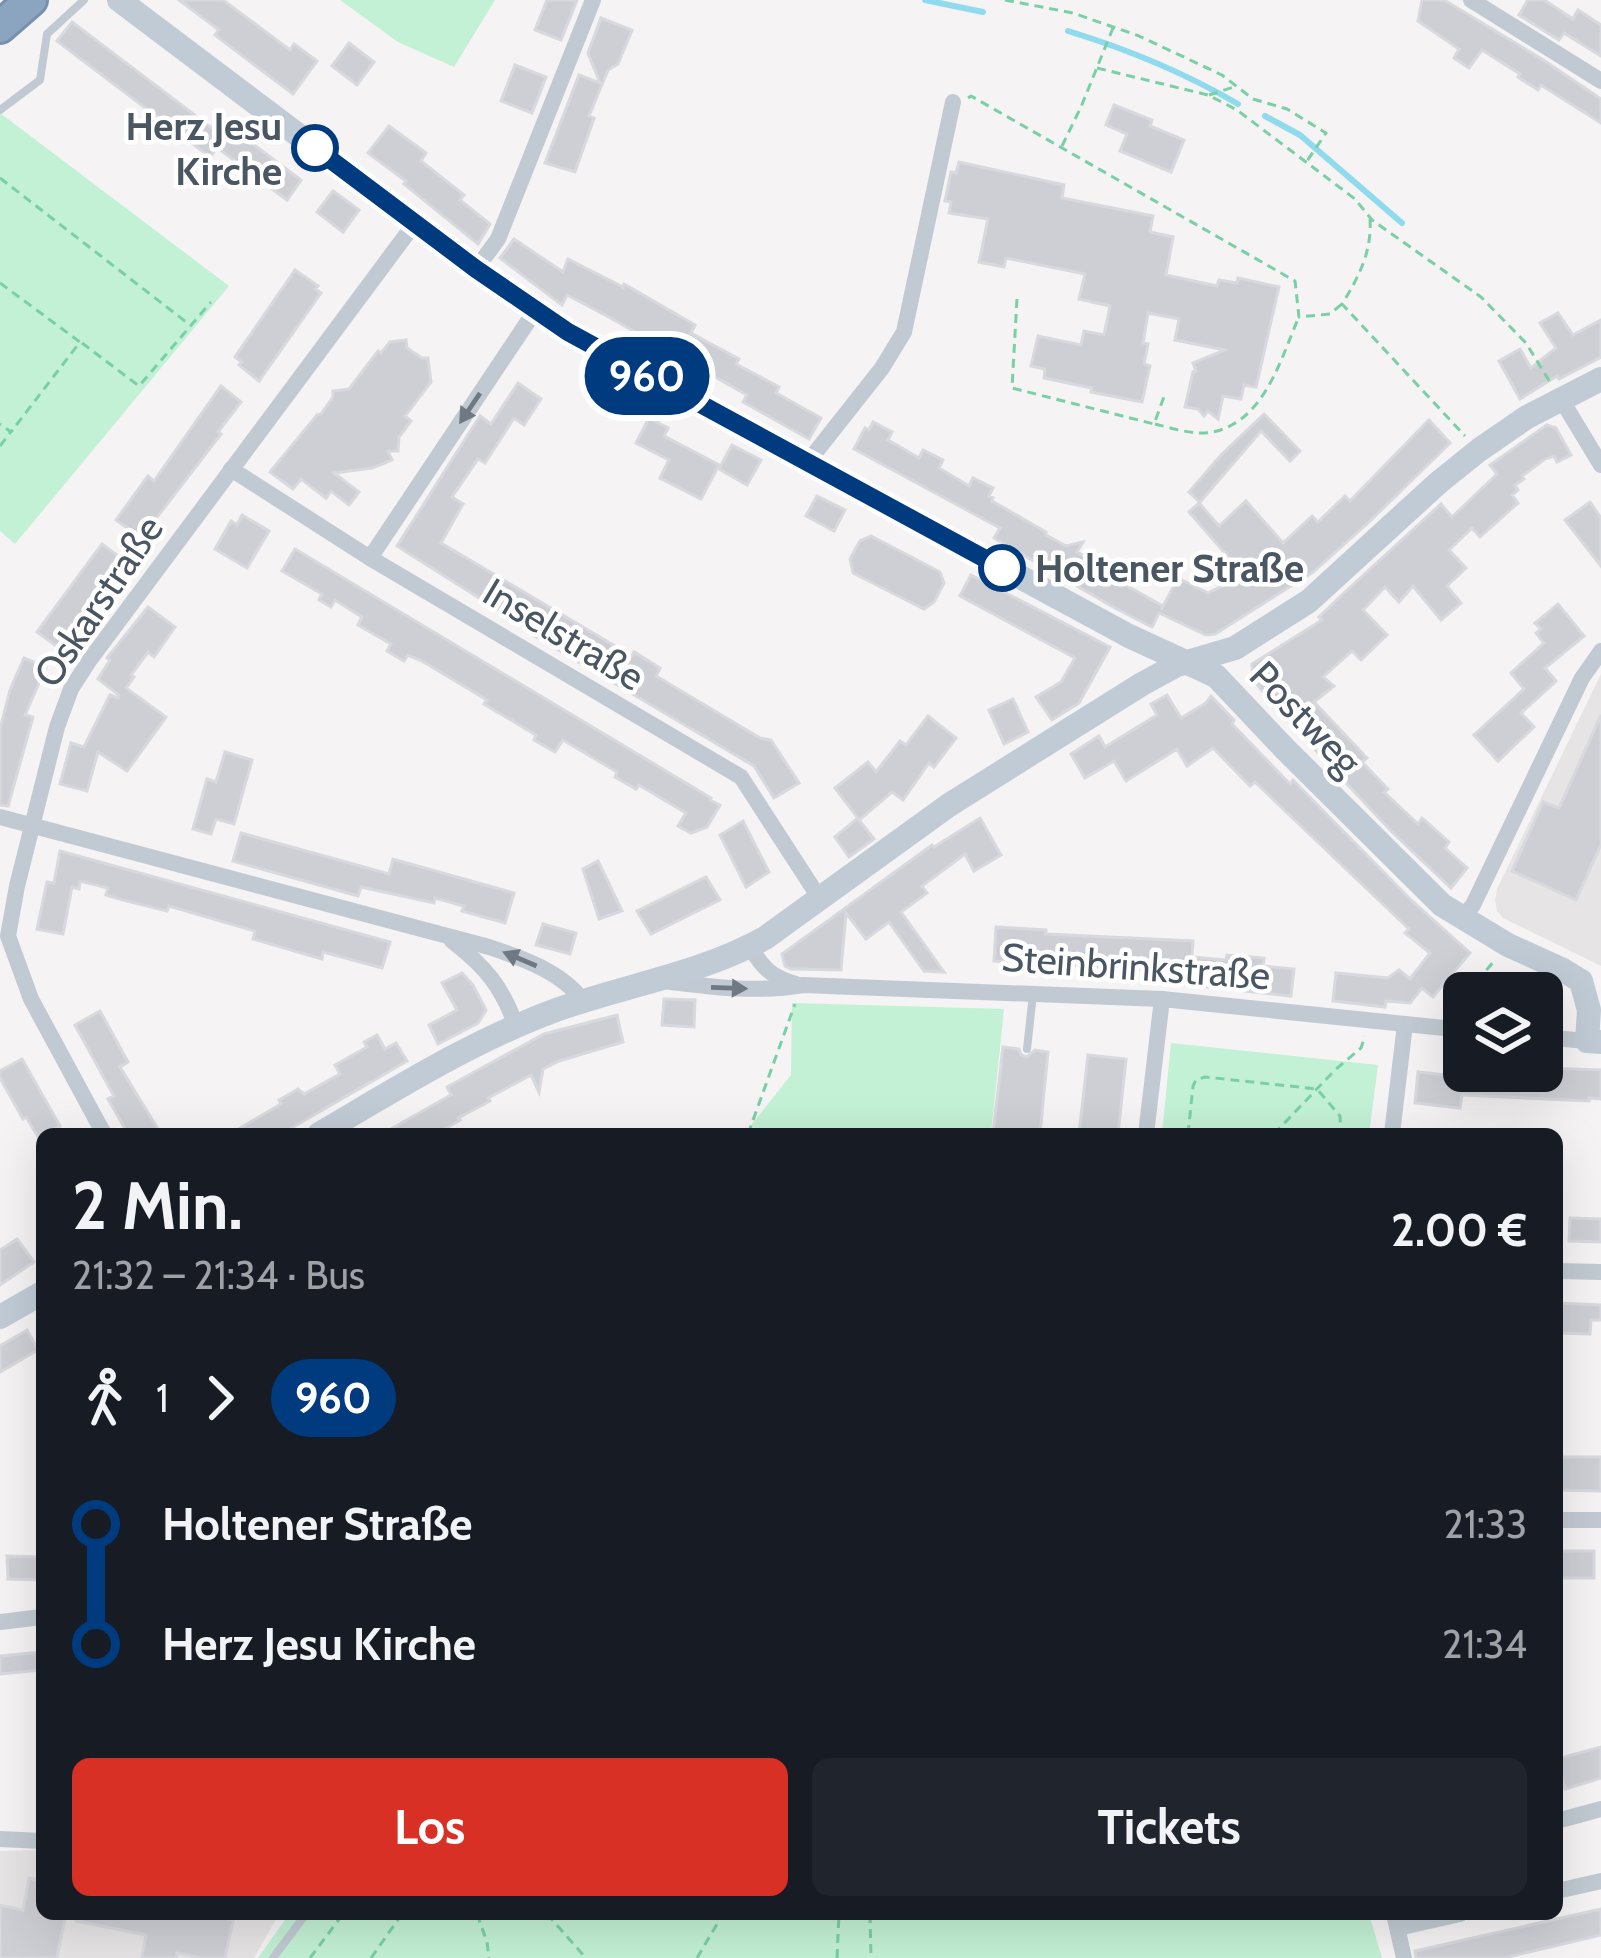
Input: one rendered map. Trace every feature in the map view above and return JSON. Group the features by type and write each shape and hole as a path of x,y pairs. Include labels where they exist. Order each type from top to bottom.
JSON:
{"highway":[{"path":"0,27 31,0"}],"main road":[{"name":"Postweg","path":"119,0 415,224 568,332 1129,636 1216,676 1430,895 1461,919 1591,986 1594,1042"},
{"path":"329,1128 516,1026 750,947 949,805 1153,677 1227,652 1309,601 1479,450 1527,417 1601,379"},
{"path":"0,1317 36,1296"}],"street":[{"path":"476,269 498,239 593,0"},
{"path":"1471,0 1601,81"},
{"path":"807,463 904,332 962,99"},
{"name":"Oskarstraße","path":"101,1128 4,939 56,727 71,688 415,224"},
{"path":"370,558 535,311"},
{"path":"1561,399 1601,465"},
{"name":"Inselstraße","path":"231,469 370,558 741,777 820,899"},
{"path":"1461,919 1473,905 1582,678 1601,651"},
{"path":"0,817 519,957 574,989 583,1001"},
{"path":"447,937 484,967 516,1026"},
{"path":"750,947 774,977 803,986"},
{"name":"Steinbrinkstraße","path":"654,980 775,990 803,986 1162,999 1443,1028"},
{"path":"1147,1128 1162,999"},
{"path":"1392,1128 1405,1024"},
{"path":"1563,1039 1594,1042"},
{"path":"1563,1270 1601,1272"},
{"path":"1563,1520 1601,1520"},
{"path":"0,1622 36,1618"},
{"path":"1563,1819 1601,1808"},
{"path":"0,1839 36,1841"},
{"path":"1563,1890 1601,1881"},
{"path":"1396,1921 1404,1958"}],"lane":[{"path":"0,110 40,80 47,34 84,0"},
{"path":"1027,1049 1033,992"},
{"path":"273,1958 302,1920"}],"path":[{"path":"1005,0 1113,27 1185,57 1253,99 1287,109 1326,133 1305,164"},
{"path":"1061,148 1113,27"},
{"path":"1097,68 1208,95 1237,110 1499,314 1526,343 1561,399"},
{"path":"1208,95 1238,86"},
{"path":"962,99 1061,148 1295,281 1298,317 1263,397 1246,414 1211,433 1184,431 1012,388 1017,299"},
{"path":"0,178 190,326"},
{"path":"1298,317 1330,314 1342,304 1371,246 1370,218"},
{"path":"0,283 139,386 211,302"},
{"path":"1342,304 1479,450"},
{"path":"0,446 80,342"},
{"path":"1154,424 1165,394"},
{"path":"0,424 11,432"},
{"path":"1485,972 1508,945"},
{"path":"750,1128 803,986"},
{"path":"1280,1128 1364,1045 1367,1021"},
{"path":"1189,1128 1193,1086 1200,1077 1318,1089 1340,1116 1341,1128"},
{"path":"310,1958 338,1920"},
{"path":"371,1958 398,1920"},
{"path":"479,1920 489,1958"},
{"path":"552,1920 586,1958"},
{"path":"697,1958 719,1920"},
{"path":"837,1958 839,1920"},
{"path":"869,1920 871,1958"}],"shaded area":[{"path":"1601,674 1601,966 1503,918 1495,900"},
{"path":"36,1850 36,1920 276,1920 254,1958 0,1958 0,1851"}],"green space":[{"path":"340,0 495,0 454,67 398,42"},
{"path":"0,113 229,286 15,544 0,531"},
{"path":"792,1003 1004,1009 992,1128 749,1128 791,1075"},
{"path":"1171,1043 1378,1065 1370,1128 1163,1128"},
{"path":"285,1920 1371,1920 1382,1958 258,1958"}],"building":[{"path":"179,0 223,0 290,50 294,44 317,61 293,94 215,35 219,30"},
{"path":"547,0 577,0 561,40 535,30"},
{"path":"1422,0 1444,0 1601,99 1601,123 1541,85 1538,90 1482,50 1469,68 1454,58 1459,49 1418,21"},
{"path":"1528,0 1544,0 1573,19 1578,10 1601,25 1601,56 1564,33 1559,40 1519,15"},
{"path":"601,18 632,30 589,116 594,118 575,172 545,163 579,75 600,83 588,53"},
{"path":"72,22 225,138 210,157 57,41"},
{"path":"349,43 374,62 357,85 332,66"},
{"path":"515,65 546,77 532,113 501,101"},
{"path":"1114,105 1184,140 1171,172 1120,151 1127,134 1106,125"},
{"path":"389,126 426,153 421,161 464,195 460,200 490,224 478,244 368,153"},
{"path":"233,129 301,180 287,200 219,149"},
{"path":"959,162 1064,185 1062,198 1153,216 1150,232 1173,237 1166,275 1217,286 1219,280 1237,283 1238,278 1279,287 1256,387 1244,385 1241,399 1223,396 1218,419 1208,411 1204,416 1198,409 1185,407 1196,371 1193,363 1225,350 1175,340 1179,319 1148,313 1143,343 1148,344 1144,364 1150,366 1142,402 1044,378 1045,369 1031,366 1038,336 1081,345 1084,331 1104,335 1110,306 1079,299 1085,274 1006,258 1004,267 979,262 988,219 949,213 951,202 945,201 951,172 956,173"},
{"path":"333,191 359,210 343,232 317,212"},
{"path":"514,239 563,272 568,259 624,284 695,325 691,333 739,359 736,364 779,387 776,393 821,418 809,439 743,402 747,395 607,316 567,295 562,305 500,258"},
{"path":"295,270 321,293 259,381 235,357"},
{"path":"1558,313 1573,335 1601,320 1601,357 1520,399 1499,361 1520,349 1531,368 1556,348 1540,323"},
{"path":"406,340 407,348 428,358 431,382 405,416 411,421 399,437 398,451 388,451 392,460 334,473 359,492 349,505 331,491 326,498 301,479 293,489 270,472 321,414 333,391 349,389 390,342"},
{"path":"518,383 541,399 524,425 514,418 485,463 478,459 452,497 463,504 441,543 632,656 634,652 660,668 656,676 760,738 771,740 799,783 774,798 754,766 528,632 397,546 480,416 491,424"},
{"path":"221,386 241,402 141,538 116,520 148,476 154,481"},
{"path":"1264,414 1300,451 1290,461 1261,431 1200,502 1189,492"},
{"path":"649,418 668,428 664,436 719,465 701,499 660,478 669,460 636,443"},
{"path":"1429,420 1450,443 1369,522 1313,572 1215,634 1206,635 1159,613 1152,627 1115,608 994,538 1000,528 854,449 873,422 892,432 888,440 919,458 923,450 943,460 939,468 969,486 973,478 993,488 992,501 1046,535 1066,546 1083,542 1077,552 1163,606 1161,610 1178,578 1208,593 1244,575 1189,512 1199,503 1219,526 1246,501 1283,543 1312,516 1318,522 1345,496 1350,501"},
{"path":"1547,425 1556,428 1571,455 1557,462 1554,456 1545,459 1522,476 1512,495 1518,503 1480,537 1472,528 1449,550 1466,568 1447,586 1461,603 1441,620 1413,586 1399,602 1385,587 1363,610 1387,635 1361,660 1352,651 1323,677 1334,686 1314,702 1367,758 1362,762 1388,789 1384,792 1418,824 1422,818 1449,842 1445,848 1467,868 1451,888 1290,723 1253,680 1252,664 1322,620 1319,617 1441,504 1452,517 1497,474 1490,465"},
{"path":"732,445 761,460 747,485 719,469"},
{"path":"817,496 845,510 834,531 806,516"},
{"path":"1590,502 1601,518 1601,566 1565,520"},
{"path":"242,515 269,531 247,568 215,549 231,521 237,525"},
{"path":"871,536 940,572 944,583 934,602 924,609 853,573 850,559 860,541"},
{"path":"102,544 125,561 59,648 37,632"},
{"path":"295,549 711,798 720,805 707,827 691,833 678,826 686,813 639,785 636,789 615,777 617,772 563,740 555,752 484,704 487,700 422,661 408,655 404,661 387,651 391,644 358,625 362,617 335,600 331,607 319,600 322,594 282,571"},
{"path":"971,575 1110,647 1079,703 1052,720 1036,697 1061,682 1075,658 960,596"},
{"path":"1558,604 1584,636 1545,668 1556,681 1521,713 1534,727 1498,761 1474,735 1524,689 1511,673 1544,643 1535,623"},
{"path":"148,607 175,627 154,657 148,652 126,688 166,717 127,771 98,752 87,791 60,784 71,743 84,747 110,695 118,698 98,679 107,658"},
{"path":"24,658 46,667 25,715 33,717 8,806 0,805 0,729"},
{"path":"1167,695 1181,718 1211,696 1290,784 1293,780 1470,953 1454,972 1443,972 1443,985 1433,997 1422,988 1410,1003 1386,1001 1385,1007 1333,1001 1336,973 1388,978 1399,970 1410,979 1430,953 1255,782 1250,786 1213,748 1187,766 1177,749 1126,781 1114,761 1085,778 1071,754 1099,736 1105,747 1157,715 1151,704"},
{"path":"1013,699 1028,732 1004,744 989,710"},
{"path":"1601,715 1601,844 1576,900 1512,871 1543,802 1559,808"},
{"path":"928,716 956,738 934,767 929,763 903,800 892,792 859,820 874,839 849,857 835,837 858,818 835,788 868,762 876,772 900,741 906,745"},
{"path":"225,752 252,760 234,824 216,819 211,834 193,829 207,779 216,782"},
{"path":"980,818 1001,855 974,871 965,854 922,886 927,893 901,912 944,972 924,971 889,922 866,939 846,913 841,970 785,966 782,954 932,845"},
{"path":"743,821 769,872 746,887 720,835"},
{"path":"241,833 389,874 393,859 514,893 505,923 435,898 434,903 361,887 358,896 233,861"},
{"path":"60,851 390,942 382,968 323,952 322,959 253,939 255,931 169,906 167,911 123,900 106,895 108,888 80,881 79,889 72,887 63,934 37,929 47,882 54,883"},
{"path":"598,861 622,911 599,919 583,869"},
{"path":"706,877 720,900 651,934 637,911"},
{"path":"543,924 576,933 570,954 536,945"},
{"path":"996,927 1193,941 1192,957 1264,958 1263,966 1294,969 1291,996 1190,985 1191,972 994,961"},
{"path":"462,973 486,1010 478,1023 438,1044 429,1025 457,1010 442,983"},
{"path":"664,999 695,1000 694,1027 662,1025"},
{"path":"100,1011 128,1062 120,1067 157,1128 125,1128 108,1099 114,1096 75,1025"},
{"path":"617,1015 623,1042 559,1061 543,1069 539,1092 531,1075 446,1128 393,1128 451,1095 447,1087 544,1034"},
{"path":"377,1035 385,1049 396,1043 407,1061 291,1128 240,1128 298,1089 304,1094 340,1074 335,1065 367,1047 364,1042"},
{"path":"1003,1047 1019,1049 1027,1057 1035,1050 1048,1052 1041,1128 994,1128"},
{"path":"1088,1055 1126,1059 1119,1128 1080,1128"},
{"path":"22,1059 60,1126 36,1128 36,1133 23,1119 0,1071"},
{"path":"1563,1069 1601,1070 1601,1099 1462,1095 1460,1108 1415,1103 1418,1072 1443,1075 1443,1092 1563,1092"},
{"path":"1570,1218 1601,1219 1601,1242 1569,1241"},
{"path":"17,1239 34,1262 0,1285 0,1250"},
{"path":"1563,1303 1601,1305 1601,1320 1591,1320 1590,1334 1563,1333"},
{"path":"27,1330 36,1351 0,1372 0,1346"},
{"path":"1563,1457 1601,1457 1601,1491 1563,1490"},
{"path":"1563,1551 1594,1551 1594,1578 1563,1578"},
{"path":"7,1556 36,1557 36,1580 8,1579"},
{"path":"36,1653 36,1671 0,1674 0,1656"},
{"path":"1601,1747 1601,1778 1565,1789 1563,1757"},
{"path":"29,1878 36,1880 36,1920 65,1920 57,1958 0,1958 0,1905 23,1910"},
{"path":"1601,1909 1601,1935 1504,1958 1416,1958 1415,1951"},
{"path":"233,1920 225,1958 177,1953 176,1958 142,1958 146,1935 76,1921"}],"waterway":[{"path":"925,0 983,12"},
{"path":"1068,31 1155,63 1238,104"},
{"path":"1265,116 1300,135 1402,223"}],"bus line":[{"name":"960","path":"315,148 568,332 1002,568"}],"place":[{"name":"Herz Jesu Kirche","path":"315,148"},
{"name":"Holtener Straße","path":"1002,568"}]}
